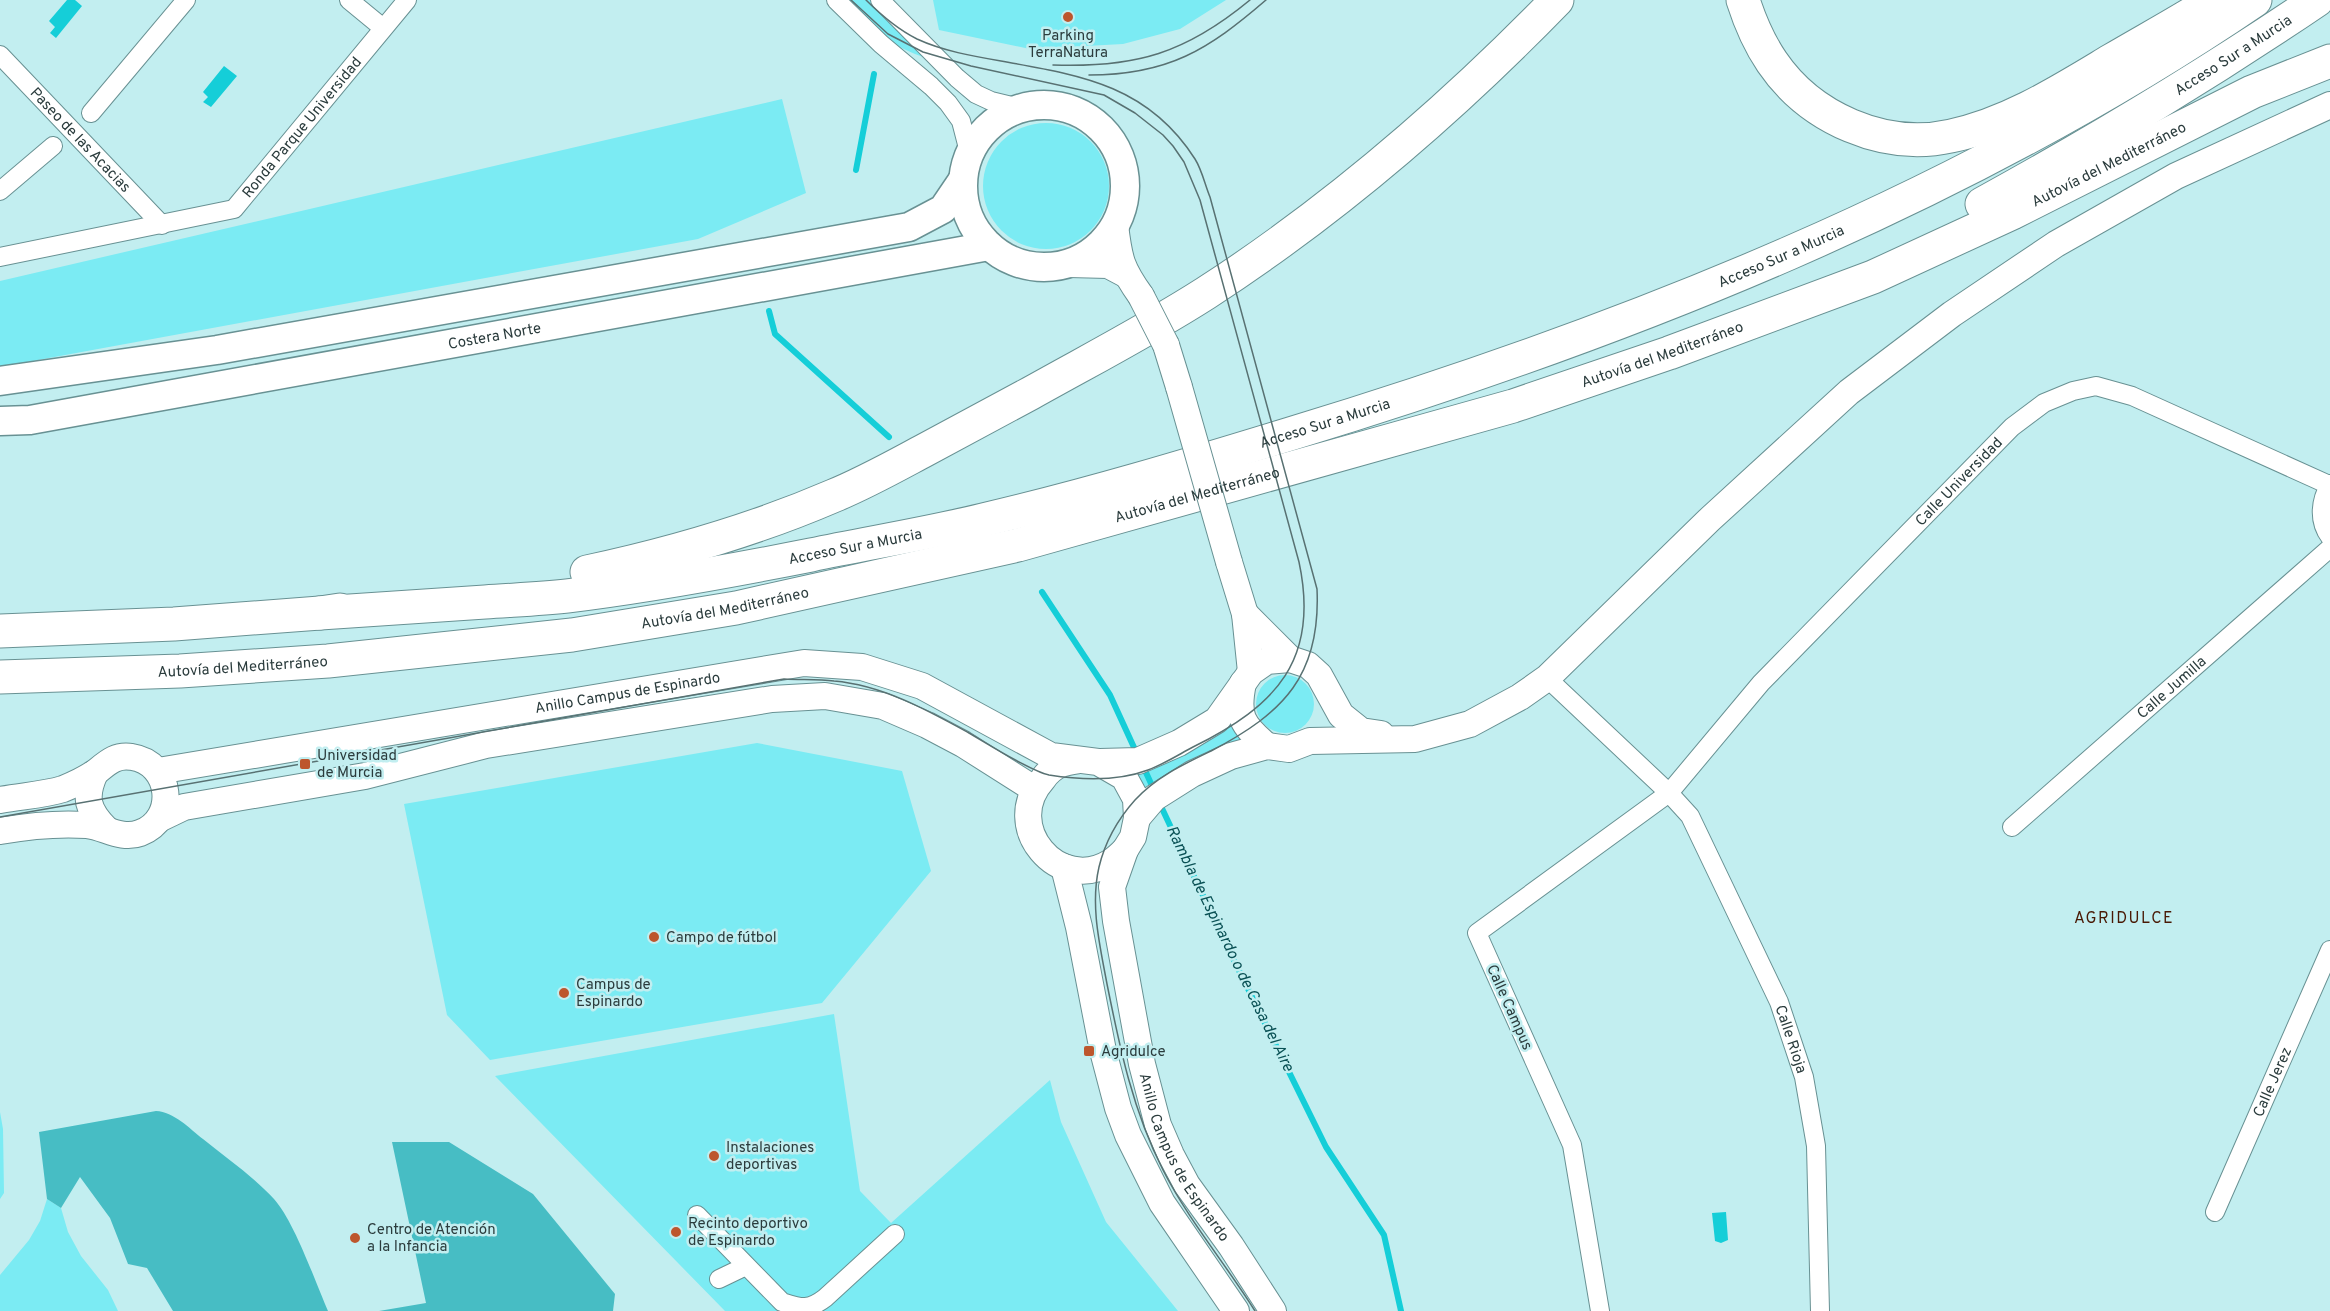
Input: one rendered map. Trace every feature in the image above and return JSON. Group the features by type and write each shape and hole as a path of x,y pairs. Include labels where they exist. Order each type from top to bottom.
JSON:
{"highway":[{"path":"0,631 174,624 320,613 467,588 577,574 687,548 754,527 833,497 1080,366 1203,294 1256,259 1320,213 1394,153 1490,68 1557,0"},
{"path":"1743,0 1749,20 1772,62 1807,100 1846,124 1870,133 1895,138 1921,139 1951,137 2009,116 2057,92 2214,0"},
{"name":"Acceso Sur a Murcia","path":"320,613 564,596 737,569 982,520 1148,477 1388,405 1483,374 1580,337 1845,228 1944,180 2060,118 2140,73 2255,0"},
{"name":"Acceso Sur a Murcia","path":"1736,327 1915,241 2076,152 2244,50 2317,0"},
{"name":"Autovía del Mediterráneo","path":"0,677 180,671 375,657 573,634 747,606 1006,548 1513,406 1669,353 1873,278 2012,213 2241,97 2330,61"}],"main road":[{"path":"0,381 217,350 909,227 943,209 962,181 969,152 982,132 999,117 1036,104 1053,104 1070,108 1099,125 1118,152 1125,183 1124,200 1115,225 1103,242 1088,255 1069,264"},
{"path":"1137,818 1154,798 1192,774 1231,756 1267,746 1289,749 1310,741 1415,740 1470,724 1520,697 1547,678 1710,520 1849,392 1952,314 2056,244 2176,176 2330,105"},
{"path":"962,181 965,205 974,228 989,246 1006,259 1027,266 1108,265 1125,274"},
{"path":"1115,225 1118,257 1125,274 1141,296 1166,345 1179,387 1245,614 1247,678 1239,704 1247,729 1267,746"},
{"name":"Costera Norte","path":"0,421 30,420 989,246"},
{"path":"1245,614 1290,659"},
{"path":"1125,850 1111,862 1083,870 1064,867 1047,858 1035,843 1028,826 1028,807 1034,789 1047,774 1060,764 1088,761 1116,763 1138,761 1179,743 1217,720 1247,678 1267,662 1290,659 1308,665 1319,675 1341,715 1361,731 1415,740"},
{"name":"Anillo Campus de Espinardo","path":"158,771 804,663 862,667 922,686 1051,756 1088,761 1124,777 1136,799 1137,818 1133,837 1125,850 1112,887 1142,1064 1158,1125 1187,1185 1231,1246 1273,1311"},
{"path":"1310,741 1322,728 1327,718 1329,695"},
{"name":"Anillo Campus de Espinardo","path":"0,831 32,826 87,825 126,835 139,834 159,819 184,807 365,776 486,745 772,699 825,696 883,706 927,725 963,744 1034,789"},
{"path":"0,800 63,789 117,757 130,756 144,760 158,771 166,787 167,798 159,819"},
{"path":"95,772 89,786 88,801 94,817 106,829"},
{"path":"1064,867 1079,927 1103,1051 1118,1108 1128,1135 1162,1203 1236,1311"}],"street":[{"path":"91,113 186,0"},
{"path":"349,0 383,28"},
{"name":"Ronda Parque Universidad","path":"0,257 234,209 407,0"},
{"path":"836,0 881,44 948,103 961,121 969,152"},
{"path":"880,0 957,78 976,94 991,101 1020,108"},
{"name":"Paseo de las Acacias","path":"0,55 162,225"},
{"path":"0,191 53,146"},
{"name":"Calle Universidad","path":"1670,793 1776,667 2012,427 2044,403 2073,391 2096,386 2132,396 2329,485"},
{"path":"2329,485 2322,500 2321,516 2325,531 2330,537"},
{"name":"Calle Jumilla","path":"2012,827 2330,548"},
{"name":"Calle Rioja","path":"1547,678 1670,793 1690,816 1779,1002 1804,1077 1816,1146 1820,1311"},
{"name":"Calle Campus","path":"1600,1311 1572,1145 1477,933 1670,793"},
{"name":"Calle Jerez","path":"2215,1212 2330,950"},
{"path":"697,1215 782,1302 798,1308 814,1307 895,1234"},
{"path":"719,1279 746,1266"}],"shaded area":[{"path":"67,0 75,0 82,6 56,38 50,33 55,27 49,21"},
{"path":"843,0 872,0 930,59 903,49 882,36"},
{"name":"Parking TerraNatura","path":"933,0 1226,0 1180,29 1123,44 1030,49 939,30"},
{"path":"224,66 237,76 211,107 203,102 208,97 203,92"},
{"path":"782,99 806,193 698,239 0,367 0,281"},
{"path":"1046,123 1070,127 1091,141 1105,162 1109,186 1105,210 1091,231 1070,245 1046,249 1022,245 1001,231 987,210 983,186 987,162 1001,141 1022,127"},
{"path":"1279,675 1291,675 1306,683 1314,698 1314,710 1306,725 1291,733 1279,733 1264,725 1256,710 1256,698 1264,683"},
{"path":"1231,719 1243,742 1143,800 1127,769"},
{"name":"Campo de fútbol","path":"757,743 902,771 931,871 822,1003 490,1060 447,1015 404,804"},
{"name":"Instalaciones deportivas","path":"834,1014 860,1191 891,1223 1050,1080 1061,1122 1106,1222 1178,1311 725,1311 495,1076"},
{"path":"156,1111 169,1114 181,1121 274,1199 296,1236 328,1311 173,1311 147,1268 128,1264 110,1218 80,1177 61,1208 47,1199 39,1132"},
{"path":"0,1112 3,1129 4,1193 0,1199"},
{"path":"392,1142 449,1142 533,1194 615,1294 613,1311 379,1311 426,1303"},
{"path":"47,1199 61,1208 68,1232 81,1256 108,1290 118,1311 0,1311 0,1275 29,1240 40,1221"},
{"path":"1726,1212 1728,1240 1721,1243 1715,1241 1712,1213"}],"waterway":[{"name":"Rambla de Espinardo o de Casa del Aire","path":"856,170 874,74"},
{"name":"Rambla de Espinardo o de Casa del Aire","path":"769,311 775,334 889,437"},
{"name":"Rambla de Espinardo o de Casa del Aire","path":"1042,592 1110,695 1137,754"},
{"name":"Rambla de Espinardo o de Casa del Aire","path":"1143,766 1154,790"},
{"name":"Rambla de Espinardo o de Casa del Aire","path":"1159,802 1326,1147 1384,1235 1401,1311"}],"tram line":[{"path":"0,817 784,679 852,683 887,693 920,707 1020,763 1041,772 1074,778 1112,778 1137,774 1165,762 1248,715 1269,696 1285,676 1297,653 1303,626 1304,596 1299,562 1200,200 1184,162 1163,135 1135,113 1104,95 971,66 923,52 888,34 851,0"},
{"path":"866,0 896,26 937,47 1085,79 1134,99 1156,114 1176,134 1195,159 1210,197 1317,589 1317,619 1312,645 1304,668 1293,688 1278,706 1237,737 1161,778 1129,807 1113,831 1105,849 1099,867 1095,896 1097,926 1117,1032 1143,1125 1173,1189 1255,1311"},
{"path":"1053,65 1110,64 1159,54 1204,33 1250,0"},
{"path":"1089,75 1142,70 1185,56 1225,33 1266,0"}],"place":[{"name":"Parking TerraNatura","path":"1068,17"},
{"name":"Universidad de Murcia","path":"305,764"},
{"name":"Campo de fútbol","path":"654,937"},
{"name":"Campus de Espinardo","path":"564,993"},
{"name":"Agridulce","path":"1089,1051"},
{"name":"Instalaciones deportivas","path":"714,1156"},
{"name":"Recinto deportivo de Espinardo","path":"676,1232"},
{"name":"Centro de Atención a la Infancia","path":"355,1238"}],"district":[{"name":"AGRIDULCE","path":"2124,917"}]}
